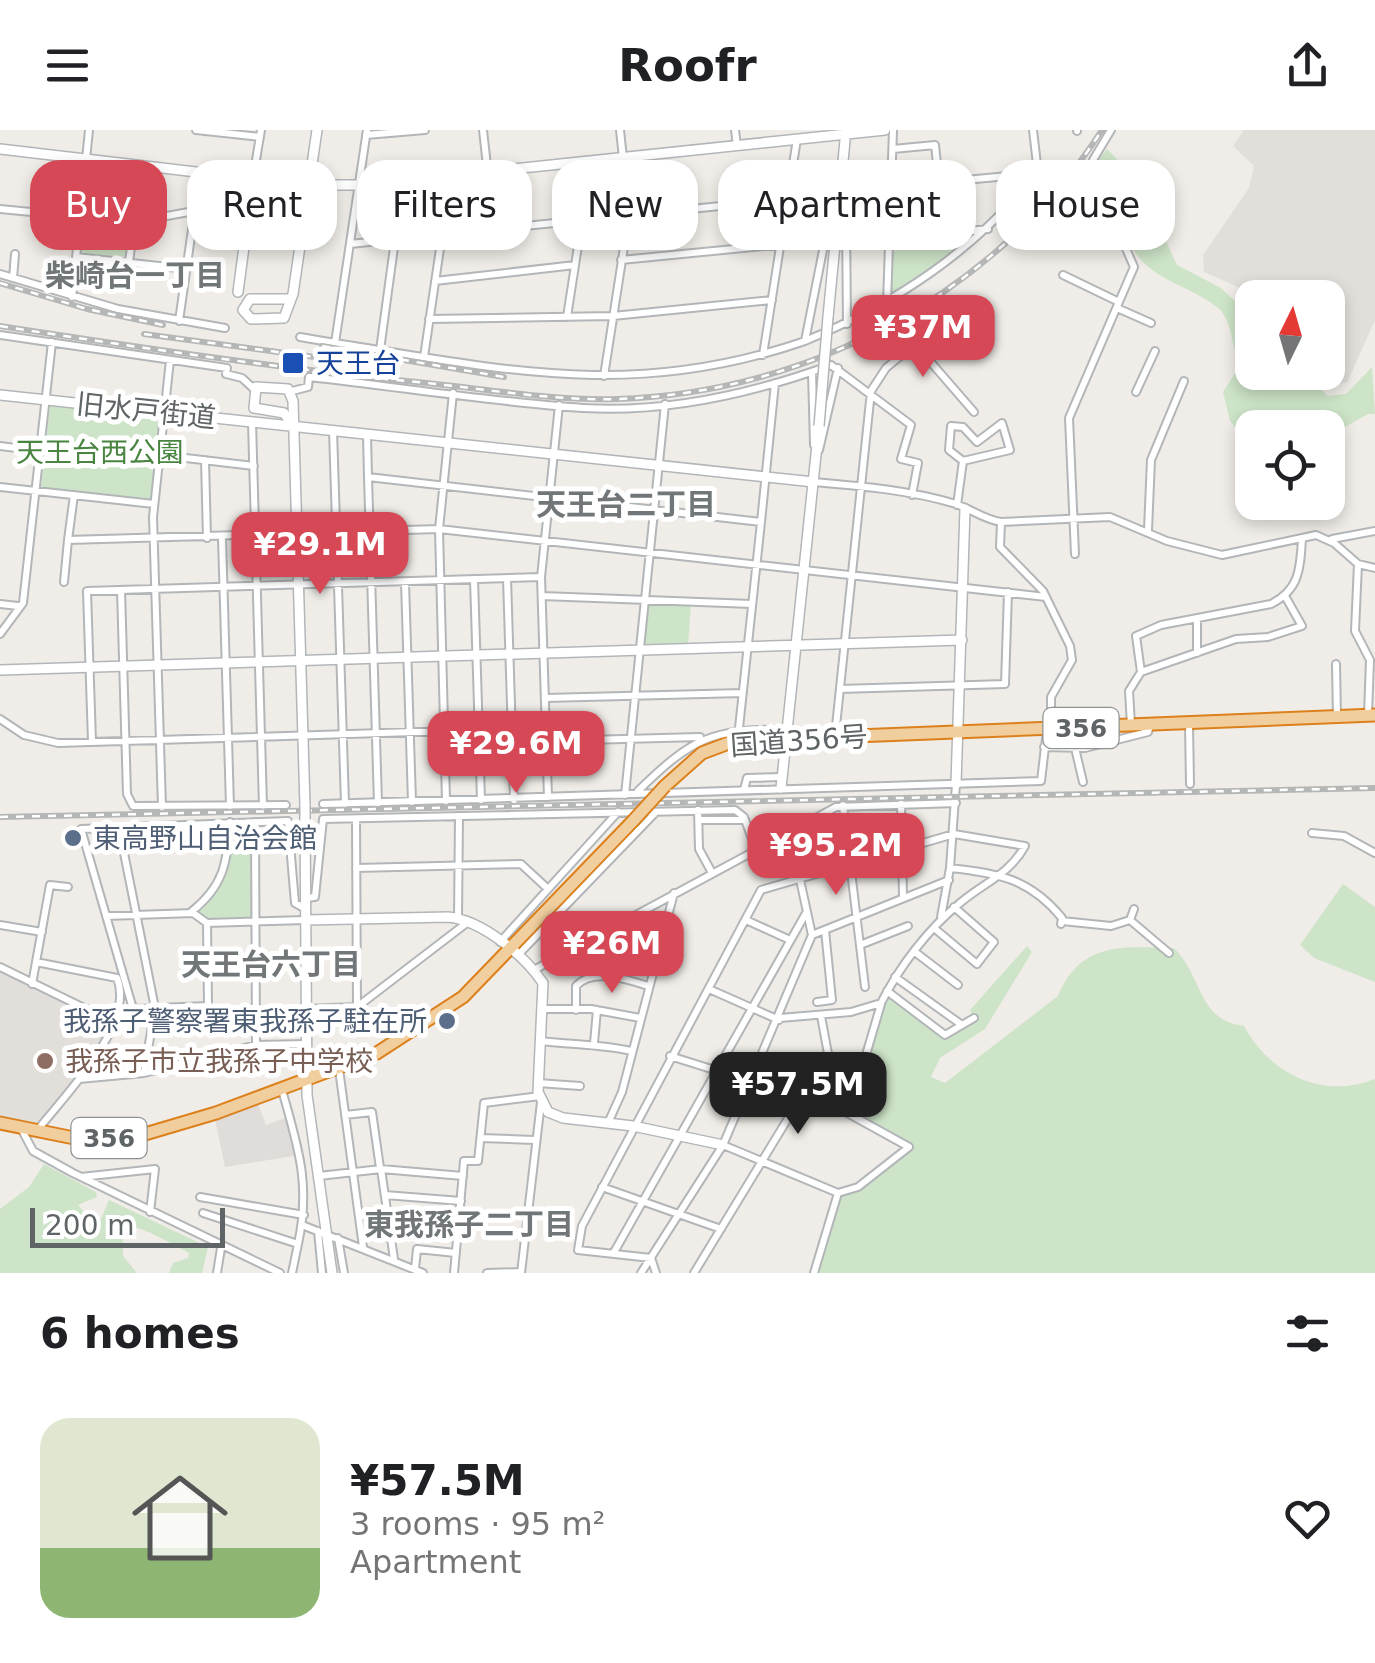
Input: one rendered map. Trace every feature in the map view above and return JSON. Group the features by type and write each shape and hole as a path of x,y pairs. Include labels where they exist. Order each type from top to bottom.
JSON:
{"highway":[{"name":"国道356号","path":"0,1122 22,1130 90,1139 136,1136 339,1069 428,1024 464,997 666,786 712,748 734,741 788,734 835,737 1371,715"}],"street":[{"path":"86,160 89,130"},
{"path":"196,130 260,133 256,160"},
{"path":"312,160 316,130"},
{"path":"362,160 366,133 424,130"},
{"path":"484,130 487,160"},
{"path":"620,130 623,160"},
{"path":"735,130 737,146"},
{"path":"532,166 885,130"},
{"path":"893,130 893,160"},
{"path":"1033,130 1036,160"},
{"path":"1074,554 1069,418 1134,261 1092,165 1111,130"},
{"path":"843,160 846,132"},
{"path":"794,160 798,139"},
{"path":"893,149 935,145 937,160"},
{"path":"0,149 79,160"},
{"path":"336,343 357,198"},
{"path":"0,208 30,211"},
{"path":"300,337 424,357 604,376 695,372 763,356 847,324 941,269 996,220"},
{"path":"976,230 988,229"},
{"path":"350,244 357,243"},
{"path":"72,297 77,250"},
{"path":"129,263 131,250"},
{"path":"179,320 189,250"},
{"path":"244,250 238,292 243,310 251,318 278,322 295,250"},
{"path":"380,350 395,250"},
{"path":"424,357 440,250"},
{"path":"567,317 577,250"},
{"path":"604,376 623,250"},
{"path":"622,260 721,250"},
{"path":"763,356 780,250"},
{"path":"806,341 823,250"},
{"path":"782,783 817,456 834,250"},
{"path":"846,250 847,324"},
{"path":"888,302 890,250"},
{"path":"13,278 16,254"},
{"path":"76,257 186,269"},
{"path":"435,281 575,266"},
{"path":"0,274 72,297 225,328"},
{"path":"1062,274 1151,323"},
{"path":"238,292 250,299 285,303"},
{"path":"243,310 250,299"},
{"path":"429,320 612,316 772,300"},
{"path":"0,334 227,368 226,374 242,378 254,389 254,408 284,413 293,426"},
{"path":"0,634 20,606 52,342"},
{"path":"835,737 871,391 886,368 915,344 974,412"},
{"path":"1136,392 1155,352"},
{"path":"162,807 154,504 170,360"},
{"path":"254,389 264,386 292,392 308,387 310,377 559,405 665,404 776,383 831,365 871,391 910,425 901,459 918,463 912,495"},
{"path":"817,456 838,368"},
{"path":"812,372 811,432 817,456"},
{"path":"1148,530 1151,460 1184,381"},
{"path":"740,728 776,383"},
{"path":"292,392 305,818 307,1080 319,1176 322,1273"},
{"path":"446,801 439,529 453,393"},
{"name":"旧水戸街道","path":"0,395 814,482"},
{"path":"625,795 665,404"},
{"path":"548,797 542,577 559,405"},
{"path":"252,422 264,806"},
{"path":"1002,423 1010,450 962,461 948,450 950,426 963,427 977,442 1002,423"},
{"path":"333,430 344,804"},
{"path":"366,434 378,803"},
{"path":"0,446 40,451"},
{"path":"160,455 254,466"},
{"path":"205,460 207,538"},
{"path":"941,919 956,804 963,587 962,461"},
{"path":"368,478 761,522"},
{"path":"814,482 912,495 1001,522 1110,517 1167,541 1222,555 1316,535 1329,540 1358,564 1375,568"},
{"path":"0,487 154,504"},
{"path":"64,582 74,495"},
{"path":"323,804 744,790 782,783 1040,781 1051,697 1072,660 1070,646 1046,596 1000,547 1001,522"},
{"path":"68,540 439,529 1046,596"},
{"path":"1329,540 1375,531"},
{"path":"222,538 230,806"},
{"path":"1141,672 1136,636 1161,626 1271,604 1285,596 1300,572 1302,539"},
{"path":"1358,564 1355,631 1369,656 1371,715"},
{"path":"92,742 87,591 542,577"},
{"path":"507,578 514,800"},
{"path":"474,579 481,800"},
{"path":"405,582 412,802"},
{"path":"121,590 127,794 133,806 286,805"},
{"path":"840,689 1004,684 1008,592"},
{"path":"542,596 752,604"},
{"path":"1131,726 1129,691 1141,672 1302,626 1285,596"},
{"path":"0,604 20,606"},
{"path":"1197,620 1198,653"},
{"path":"0,670 962,640"},
{"path":"1336,664 1338,717"},
{"path":"546,698 744,692"},
{"path":"0,718 24,736 48,742 546,728"},
{"path":"1189,724 1190,784"},
{"path":"1044,747 1075,748 1148,732 1150,726"},
{"path":"546,741 704,737 740,728 788,734"},
{"path":"637,792 675,754 704,737"},
{"path":"1075,748 1083,782"},
{"path":"901,804 903,896"},
{"path":"534,970 755,846 843,805 956,804"},
{"path":"843,805 865,987"},
{"path":"698,810 699,849 710,871"},
{"path":"106,916 188,913 206,923 255,922 306,909 315,898 323,820 735,810 755,846"},
{"path":"509,949 657,811"},
{"path":"509,949 548,889 618,812"},
{"path":"459,816 463,920"},
{"path":"356,819 357,1008"},
{"path":"699,820 743,820"},
{"path":"188,913 214,894 226,868 230,822"},
{"path":"255,822 256,1045"},
{"path":"256,1030 227,1020 208,1006 133,1008 82,829 288,822 295,903 306,909 356,919 463,920 534,970 544,983 538,1083 541,1098 521,1273 487,1273"},
{"path":"119,828 155,1008 144,1073"},
{"path":"641,1273 722,1145 780,1019 812,935 789,828"},
{"path":"1312,833 1344,836 1375,853"},
{"path":"650,1258 578,1250 582,1226 760,890 954,834 1025,846 1003,874 941,919 894,977 881,1002 864,1065 842,1110"},
{"path":"356,868 521,864 548,889"},
{"path":"950,868 1003,874 1046,899 1062,922 1111,926 1130,920"},
{"path":"812,935 856,914 949,880"},
{"path":"32,984 50,885 68,886"},
{"path":"608,1122 622,1092 674,892"},
{"path":"934,928 978,964 994,942 954,908"},
{"path":"1130,920 1134,909"},
{"path":"614,1254 677,1135 806,913"},
{"path":"306,1010 357,1008 463,920"},
{"path":"746,920 790,940"},
{"path":"1130,920 1169,953"},
{"path":"206,923 208,1006"},
{"path":"0,926 42,932"},
{"path":"860,944 908,926"},
{"path":"817,1002 832,1000 825,930"},
{"path":"915,952 958,985"},
{"path":"36,962 117,978 120,988 104,1046 36,1132"},
{"path":"0,967 113,1022"},
{"path":"576,1010 576,986 587,977 627,979 648,986"},
{"path":"894,977 962,1025"},
{"path":"709,989 780,1019 820,1016 881,1002"},
{"path":"887,991 945,1035 974,1018"},
{"path":"543,1009 597,1010 640,1018"},
{"path":"594,1043 597,1010"},
{"path":"694,1273 829,1059 820,1016"},
{"path":"541,1042 582,1046 594,1043 631,1051"},
{"path":"78,1079 144,1073 256,1045 306,1044"},
{"path":"541,1098 555,1116 633,1126 722,1145 838,1194 858,1187 909,1147 842,1110 670,1056"},
{"path":"339,1069 364,1247"},
{"path":"538,1083 580,1086"},
{"path":"282,1090 304,1166 304,1215 292,1273"},
{"path":"454,1273 464,1160 478,1161 484,1104 541,1098"},
{"path":"345,1115 372,1112 394,1259"},
{"path":"22,1130 34,1151 80,1177 280,1273"},
{"path":"481,1138 534,1140"},
{"path":"80,1177 155,1169 150,1212"},
{"path":"319,1176 381,1169 463,1176"},
{"path":"602,1187 721,1229"},
{"path":"385,1194 461,1201"},
{"path":"814,1273 838,1194"},
{"path":"200,1197 304,1215"},
{"path":"203,1213 298,1244"},
{"path":"389,1220 458,1226"},
{"path":"302,1225 423,1273"},
{"path":"322,1232 332,1273"},
{"path":"338,1238 344,1273"},
{"path":"217,1273 222,1248"},
{"path":"414,1269 416,1249 456,1253"},
{"path":"650,1258 656,1273"}],"shaded area":[{"path":"1244,130 1375,130 1375,320 1347,383 1345,280 1235,280 1235,286 1204,272 1203,255 1249,188 1254,166 1233,146"},
{"name":"我孫子市立我孫子中学校","path":"0,969 110,1025 101,1047 36,1127 0,1117"},
{"path":"258,1104 266,1125 288,1117 300,1155 225,1167 215,1119"}],"green space":[{"path":"1107,149 1118,160 1098,160"},
{"path":"81,250 127,250 127,257 81,254"},
{"path":"892,250 956,250 890,298"},
{"path":"1134,250 1170,250 1177,265 1221,288 1235,301 1235,349 1218,308 1158,274"},
{"path":"1372,367 1375,414 1345,427 1345,410 1235,410 1235,427 1223,392 1235,373 1235,390 1322,390 1328,396 1346,394"},
{"name":"天王台西公園","path":"50,405 159,416 152,499 41,488"},
{"path":"648,602 691,604 688,645 643,647"},
{"path":"254,823 253,920 208,921 194,911 213,893 224,873 232,824"},
{"path":"1343,884 1375,907 1375,982 1314,958 1300,945"},
{"path":"1027,946 1032,952 985,1029 940,1058 931,1077 945,1083 1058,996 1079,965 1092,956 1121,948 1174,948 1217,1016 1244,1026 1255,1043 1283,1069 1318,1084 1336,1086 1375,1079 1375,1273 815,1273 838,1193 858,1187 908,1147 842,1110 863,1065 887,991 946,1035 973,1018 970,1010"},
{"path":"44,1164 96,1192 97,1197 78,1205 89,1218 101,1219 109,1200 208,1247 202,1273 169,1273 173,1263 188,1258 189,1253 128,1225 122,1229 123,1256 137,1273 0,1273 0,1209 29,1187"}],"railway":[{"path":"0,326 253,363 538,396 617,399 689,392 759,377 828,354 892,323 953,285 1009,240 1059,188 1102,130"},
{"path":"0,283 87,309 163,325"},
{"path":"144,334 337,360"},
{"path":"322,346 504,377"},
{"path":"0,817 1375,788"}],"place":[{"name":"天王台","path":"293,363"},
{"name":"東高野山自治会館","path":"73,838"},
{"name":"我孫子警察署東我孫子駐在所","path":"447,1021"},
{"name":"我孫子市立我孫子中学校","path":"45,1061"}],"district":[{"name":"柴崎台一丁目","path":"135,275"},
{"name":"天王台二丁目","path":"626,504"},
{"name":"天王台六丁目","path":"271,964"},
{"name":"東我孫子二丁目","path":"469,1224"}]}
